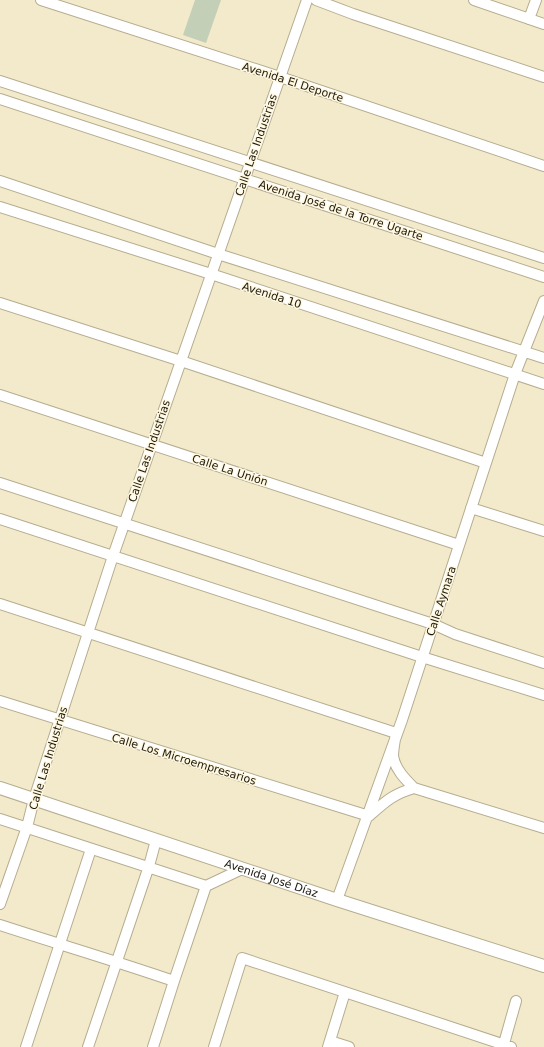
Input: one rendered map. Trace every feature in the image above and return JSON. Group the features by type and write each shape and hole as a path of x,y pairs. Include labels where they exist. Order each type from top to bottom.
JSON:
{"street":[{"name":"Avenida El Deporte","path":"41,0 280,77 544,166"},
{"name":"Calle Las Industrias","path":"0,904 27,827 34,799 87,632 124,523 307,0"},
{"path":"316,0 353,14 544,76"},
{"path":"474,0 544,24"},
{"path":"529,19 536,0"},
{"name":"Avenida José de la Torre Ugarte","path":"0,81 544,258"},
{"name":"Avenida José de la Torre Ugarte","path":"0,99 544,277"},
{"name":"Avenida 10","path":"0,181 218,254 544,358"},
{"name":"Avenida 10","path":"0,207 211,274 544,384"},
{"name":"Calle Aymara","path":"337,900 368,816 422,657 515,374 544,300"},
{"path":"0,303 181,361 486,463"},
{"name":"Calle La Unión","path":"0,396 459,545"},
{"path":"0,483 433,624 455,634 544,663"},
{"path":"471,508 544,531"},
{"path":"0,519 422,657 544,695"},
{"path":"0,604 396,733 393,756 402,776 414,788 544,828"},
{"name":"Calle Los Microempresarios","path":"0,701 368,816"},
{"name":"Avenida José Díaz","path":"0,788 242,869 544,966"},
{"path":"368,816 390,798 401,792 414,788"},
{"path":"0,819 91,849 149,866 206,886 242,869"},
{"path":"88,1047 149,866 156,840"},
{"path":"26,1047 91,849"},
{"path":"153,1047 206,886"},
{"path":"0,925 59,945 116,961 174,981"},
{"path":"214,1047 242,958 506,1046 516,1001"},
{"path":"345,992 329,1044 349,1047"}],"green space":[{"path":"195,0 221,0 206,43 183,35"}]}
